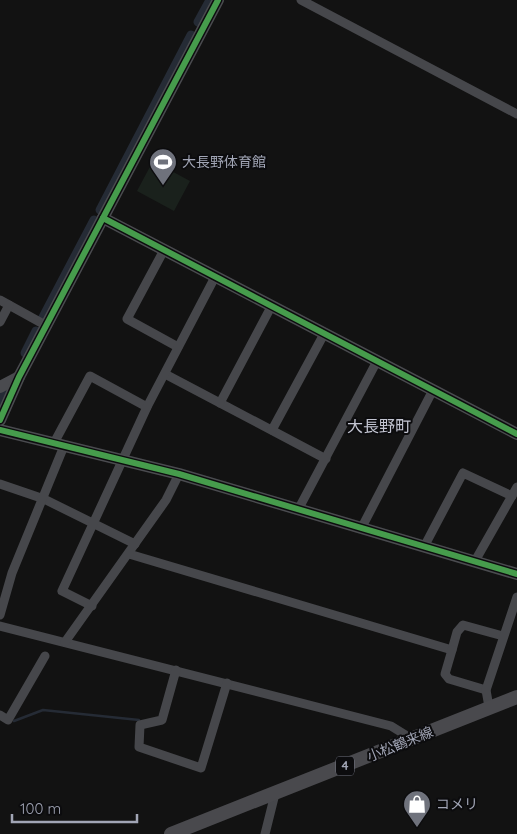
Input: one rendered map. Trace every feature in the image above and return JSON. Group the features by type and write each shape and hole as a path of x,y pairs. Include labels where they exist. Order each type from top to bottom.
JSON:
{"main road":[{"name":"小松鶴来線","path":"171,834 517,697"}],"street":[{"path":"0,420 19,377 218,0"},
{"path":"301,0 517,114"},
{"path":"103,218 517,434"},
{"path":"164,250 128,319 178,347"},
{"path":"92,606 62,591 147,407 215,277"},
{"path":"0,300 47,326"},
{"path":"0,322 9,305"},
{"path":"220,403 271,307"},
{"path":"272,430 324,334"},
{"path":"299,508 377,362"},
{"path":"165,374 326,459"},
{"path":"0,615 12,573 44,499 59,445 90,376 147,407"},
{"path":"0,388 19,377"},
{"path":"362,527 433,390"},
{"path":"0,430 179,474 425,545 517,574"},
{"path":"425,545 463,473 512,496"},
{"path":"65,642 166,500 179,474"},
{"path":"0,484 44,499 135,544"},
{"path":"475,561 517,487"},
{"path":"129,554 452,650"},
{"path":"489,708 486,690 517,597"},
{"path":"486,690 449,679 445,674 457,632 463,625 503,636"},
{"path":"0,626 391,726 412,739"},
{"path":"0,715 8,720 45,656"},
{"path":"176,670 162,720 140,725 139,747 201,768 228,683"},
{"path":"264,834 275,794"}],"shaded area":[{"name":"大長野体育館","path":"153,161 190,181 174,211 137,191"}],"waterway":[{"path":"198,22 210,0"},
{"path":"100,210 191,35"},
{"path":"42,319 94,220"},
{"path":"25,353 36,331"},
{"path":"0,403 5,393"},
{"path":"14,721 43,710 139,720"}],"cycle path":[{"path":"0,420 19,377 218,0"},
{"path":"103,218 517,434"},
{"path":"0,430 179,474 517,574"}],"place":[{"name":"大長野体育館","path":"163,186"},
{"name":"コメリ","path":"417,828"}],"district":[{"name":"大長野町","path":"379,426"}]}
